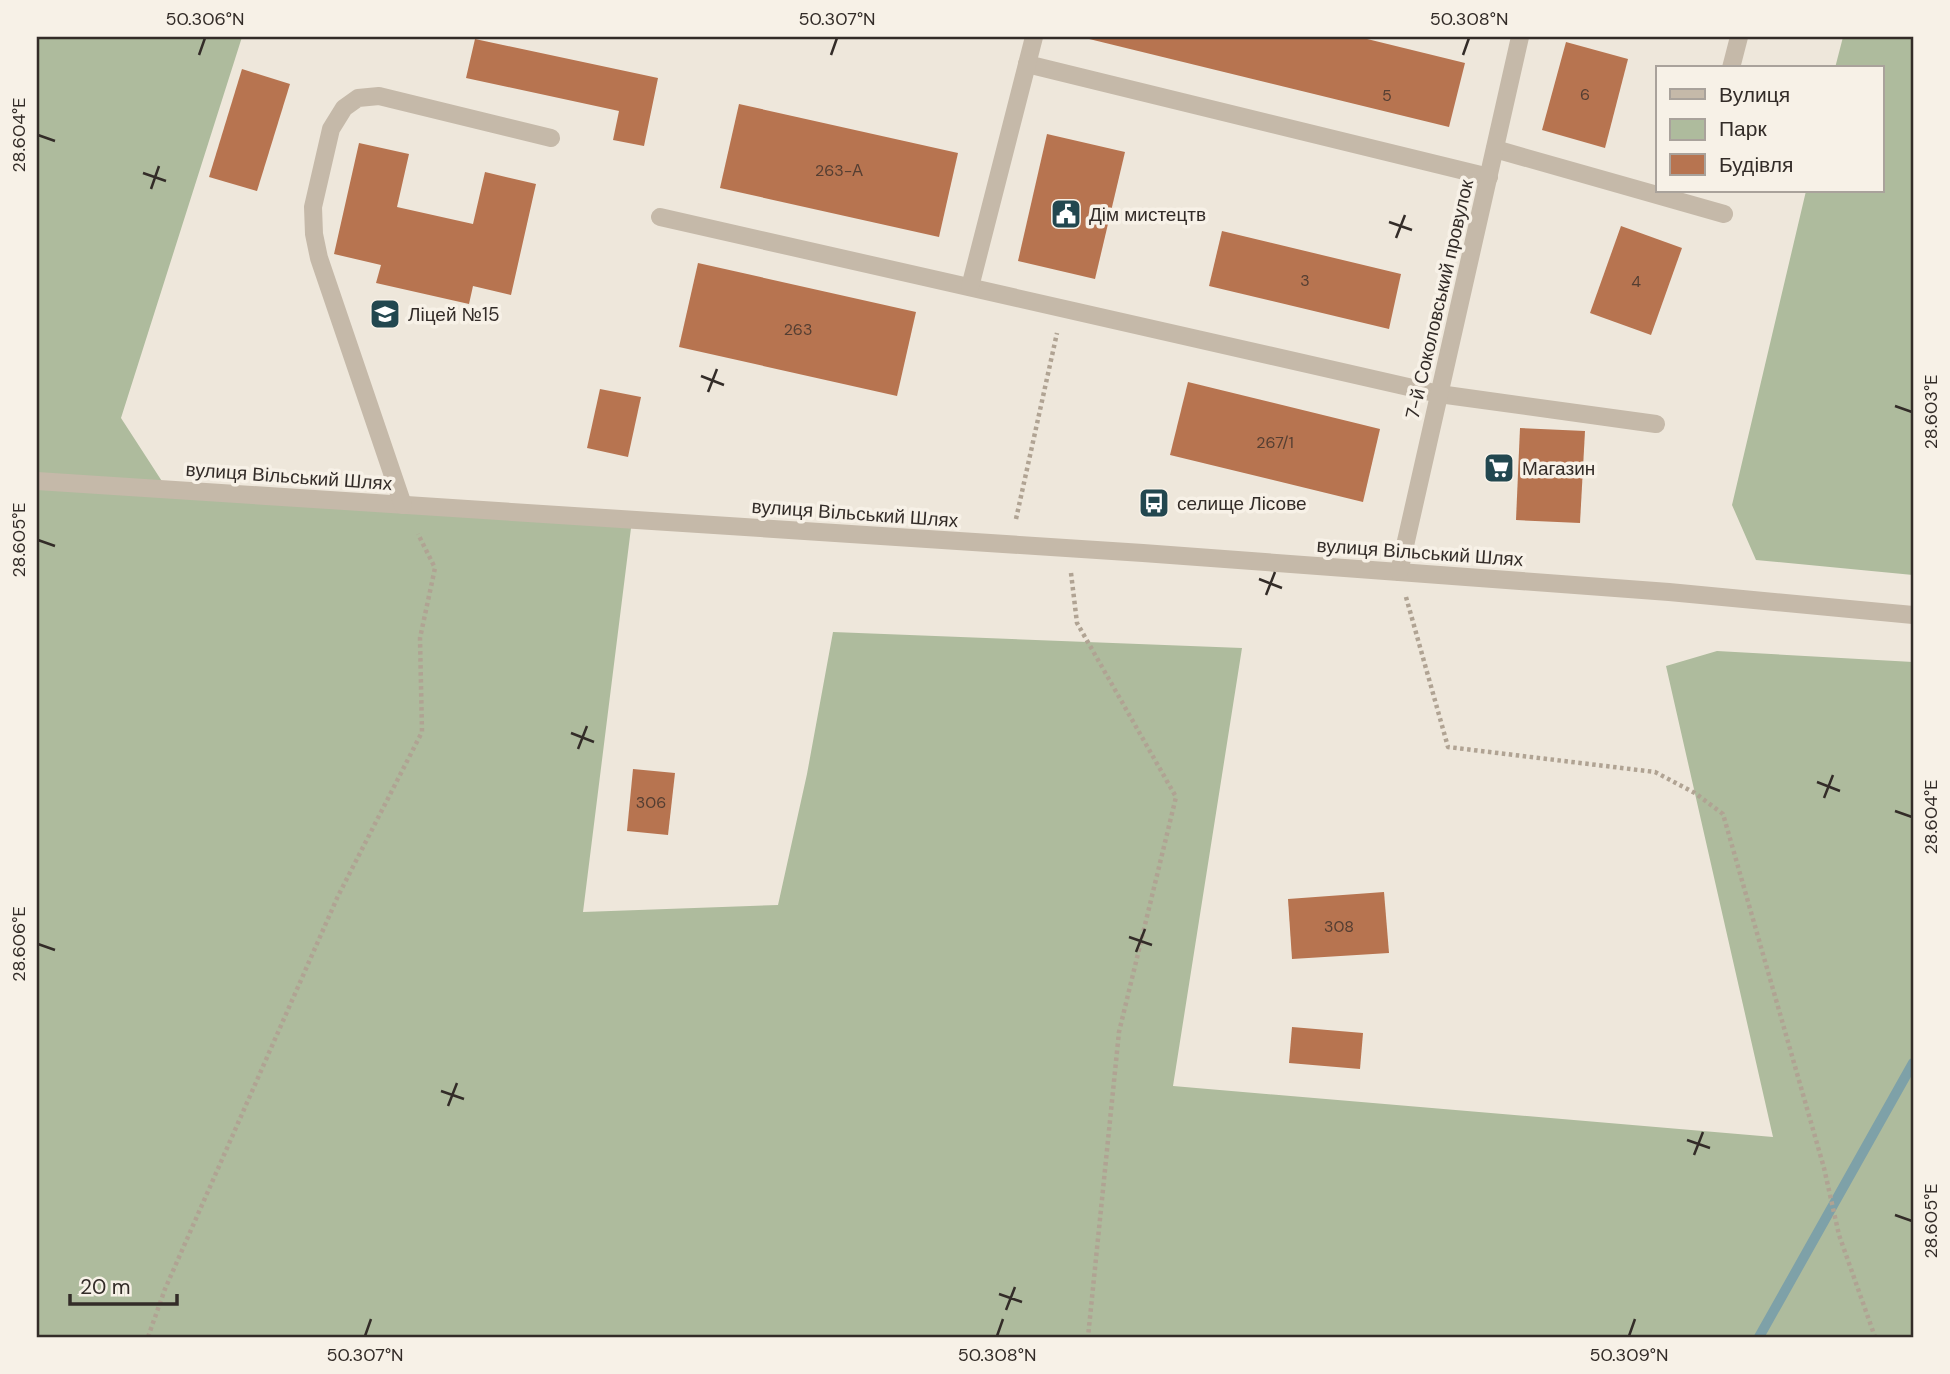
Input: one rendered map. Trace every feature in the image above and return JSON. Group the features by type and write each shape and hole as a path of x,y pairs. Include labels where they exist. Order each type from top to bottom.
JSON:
{"street":[{"path":"970,287 1034,37"},
{"name":"7-й Соколовський провулок","path":"1399,572 1521,37"},
{"path":"1732,66 1739,37"},
{"path":"1027,64 1489,177"},
{"path":"402,505 319,258 314,234 313,207 331,129 344,108 358,98 379,96 551,138"},
{"path":"1495,149 1656,188"},
{"path":"1672,192 1697,198 1724,214"},
{"path":"660,217 1439,394 1656,424"},
{"name":"вулиця Вільський Шлях","path":"37,481 1068,548 1669,592 1913,615"}],"path":[{"path":"1010,545 1062,308"},
{"path":"148,1337 165,1289 338,895 422,732 420,638 435,568 402,505"},
{"path":"1068,548 1077,623 1176,797 1119,1032 1088,1337"},
{"path":"1399,572 1448,747 1655,772 1695,793 1723,814 1824,1168 1839,1235 1875,1337"}],"green space":[{"path":"37,37 242,37 121,418 167,489 632,520 583,912 778,905 807,774 833,632 1242,648 1173,1086 1773,1137 1666,666 1717,651 1913,662 1913,1337 37,1337"},
{"path":"1843,37 1913,37 1913,575 1756,560 1732,505 1806,192 1884,192 1884,66 1836,66"}],"building":[{"path":"1081,37 1359,37 1465,63 1449,127"},
{"path":"475,39 658,78 644,146 613,140 619,111 466,78"},
{"path":"1566,42 1628,59 1605,148 1542,130"},
{"path":"242,69 290,84 257,191 209,177"},
{"path":"739,104 958,153 939,237 720,188"},
{"path":"1047,134 1125,152 1095,279 1018,261"},
{"path":"359,143 409,154 397,207 473,224 485,172 536,184 511,295 473,286 469,304 376,283 381,265 334,254"},
{"path":"1621,226 1682,248 1651,335 1590,313"},
{"path":"1222,231 1401,274 1389,329 1209,286"},
{"path":"698,263 916,312 897,396 679,347"},
{"path":"1188,382 1380,429 1363,502 1170,455"},
{"path":"600,389 641,397 628,457 587,448"},
{"path":"1520,428 1585,431 1580,523 1516,520"},
{"path":"633,769 675,773 668,835 627,831"},
{"path":"1384,892 1389,953 1292,959 1288,899"},
{"path":"1292,1027 1363,1033 1360,1069 1289,1063"}],"waterway":[{"path":"1759,1337 1913,1063"}],"place":[{"name":"Дім мистецтв","path":"1066,214"},
{"name":"Ліцей №15","path":"385,314"},
{"name":"Магазин","path":"1499,468"},
{"name":"селище Лісове","path":"1154,503"}]}
